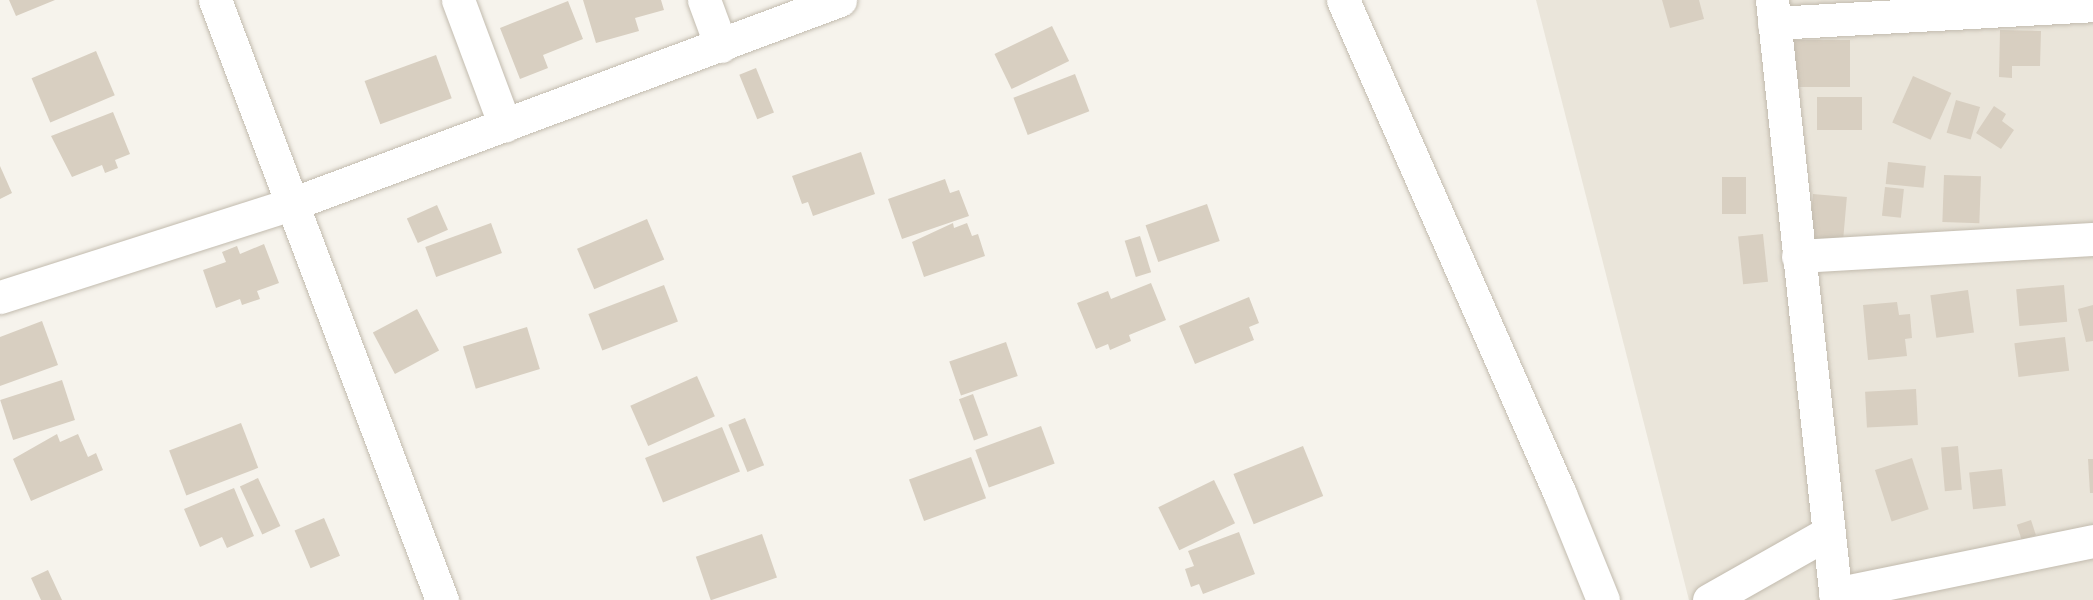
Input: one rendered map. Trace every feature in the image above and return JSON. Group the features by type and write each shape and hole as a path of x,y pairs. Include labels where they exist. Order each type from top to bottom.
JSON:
{"street":[{"path":"215,0 289,205 442,600"},
{"path":"458,0 505,126"},
{"path":"704,0 721,46"},
{"path":"0,297 289,205 840,0"},
{"path":"1343,0 1556,483 1603,600"},
{"path":"2093,5 1773,12 1836,597 2093,540"},
{"path":"1798,256 2093,239"},
{"path":"1709,600 1828,533"}],"shaded area":[{"path":"1536,0 2093,0 2093,600 1689,600"}],"building":[{"path":"9,0 55,0 16,16"},
{"path":"583,0 661,0 664,10 635,18 639,31 596,43"},
{"path":"1662,0 1699,0 1704,19 1670,28"},
{"path":"568,1 583,39 543,55 548,68 520,79 500,28"},
{"path":"1052,26 1069,61 1012,89 994,54"},
{"path":"2000,30 2041,31 2040,66 2012,66 2012,78 1999,77"},
{"path":"1781,40 1850,40 1850,87 1781,87"},
{"path":"96,51 115,95 50,123 32,78"},
{"path":"436,55 452,98 380,124 365,81"},
{"path":"756,68 774,113 757,119 739,75"},
{"path":"1075,74 1089,111 1028,135 1013,98"},
{"path":"1913,76 1951,93 1931,140 1892,123"},
{"path":"1817,97 1862,97 1862,130 1817,130"},
{"path":"1956,100 1980,107 1971,140 1947,133"},
{"path":"1994,106 2006,114 2002,121 2014,130 2001,149 1976,133"},
{"path":"113,112 130,154 115,160 118,168 105,173 102,165 72,177 51,136"},
{"path":"861,152 875,194 813,216 808,202 802,204 792,176"},
{"path":"1888,162 1926,166 1923,188 1886,184"},
{"path":"0,166 12,193 0,199"},
{"path":"1944,175 1981,176 1979,223 1942,222"},
{"path":"1722,177 1746,177 1746,214 1722,214"},
{"path":"945,179 950,193 959,190 969,216 902,239 888,199"},
{"path":"1885,187 1904,189 1901,218 1882,216"},
{"path":"1813,194 1847,197 1843,244 1809,241"},
{"path":"1207,204 1220,241 1158,262 1146,225"},
{"path":"437,205 448,230 418,243 407,218"},
{"path":"647,219 664,260 594,289 577,249"},
{"path":"491,223 502,253 436,277 425,247"},
{"path":"953,223 954,228 967,223 972,236 978,234 985,256 924,277 912,242"},
{"path":"1763,234 1768,282 1743,284 1738,237"},
{"path":"1140,236 1151,272 1136,277 1125,241"},
{"path":"264,244 279,283 257,291 260,299 242,305 240,299 216,308 203,270 226,262 222,252 237,246 240,254"},
{"path":"1151,283 1166,320 1129,335 1131,341 1110,350 1108,344 1096,349 1077,303 1108,291 1111,299"},
{"path":"664,285 678,321 602,350 588,314"},
{"path":"2064,285 2067,322 2019,326 2016,289"},
{"path":"1968,290 1974,333 1936,338 1930,295"},
{"path":"1249,297 1259,323 1249,327 1254,340 1195,364 1179,326"},
{"path":"1897,302 1899,315 1910,314 1912,338 1905,339 1907,356 1868,360 1863,305"},
{"path":"2093,305 2093,341 2086,342 2078,309"},
{"path":"417,309 439,350 395,374 373,332"},
{"path":"42,321 58,365 0,386 0,337"},
{"path":"527,327 540,369 476,389 463,347"},
{"path":"2065,337 2069,371 2019,377 2014,343"},
{"path":"1006,342 1018,376 961,396 949,362"},
{"path":"697,376 715,416 648,446 630,406"},
{"path":"62,380 75,420 13,440 0,400"},
{"path":"1916,389 1918,425 1867,428 1865,392"},
{"path":"973,394 988,435 974,440 959,399"},
{"path":"745,418 764,465 747,472 728,425"},
{"path":"241,423 258,468 186,495 169,451"},
{"path":"1041,426 1055,464 989,488 975,450"},
{"path":"722,427 740,472 663,503 645,458"},
{"path":"57,434 60,442 78,434 88,457 96,453 103,470 31,501 13,459"},
{"path":"1303,446 1323,496 1254,524 1233,474"},
{"path":"1958,446 1962,490 1945,491 1941,447"},
{"path":"971,457 986,498 924,521 909,480"},
{"path":"1912,458 1929,509 1892,521 1875,470"},
{"path":"2088,459 2093,459 2093,493 2090,493"},
{"path":"2002,469 2006,506 1973,509 1969,472"},
{"path":"258,478 280,526 262,534 240,486"},
{"path":"1214,480 1235,523 1179,550 1158,507"},
{"path":"234,488 254,536 227,548 222,537 200,547 184,509"},
{"path":"324,518 340,556 311,568 295,531"},
{"path":"2031,520 2036,535 2022,540 2017,525"},
{"path":"1239,532 1255,574 1203,594 1199,584 1191,587 1185,569 1194,566 1188,551"},
{"path":"762,534 777,577 711,600 696,557"},
{"path":"48,570 62,600 41,600 31,578"}]}
